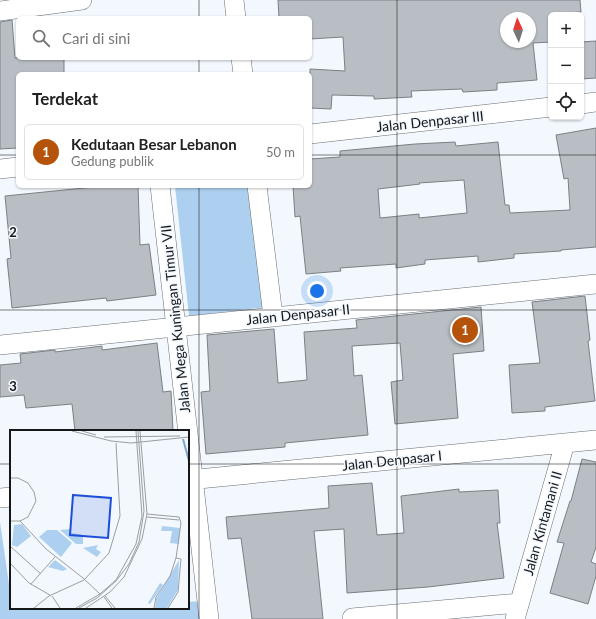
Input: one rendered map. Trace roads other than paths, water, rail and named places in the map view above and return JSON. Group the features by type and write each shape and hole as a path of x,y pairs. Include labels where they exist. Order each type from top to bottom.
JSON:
{"street":[{"path":"0,11 82,0"},
{"path":"234,0 236,16"},
{"path":"241,60 243,72"},
{"path":"584,104 596,102"},
{"name":"Jalan Denpasar III","path":"312,134 548,107"},
{"path":"0,169 16,167"},
{"name":"Jalan Mega Kuningan Timur VII","path":"160,188 186,430"},
{"path":"257,188 273,316"},
{"name":"Jalan Denpasar II","path":"0,345 596,284"},
{"name":"Jalan Denpasar I","path":"191,480 596,440"},
{"name":"Jalan Kintamani II","path":"352,618 517,611 565,443"},
{"name":"Jalan Mega Kuningan Timur VII","path":"189,459 210,619"},
{"path":"0,498 10,497"}],"place":[{"name":"Kedutaan Besar Lebanon","path":"465,330"}]}
